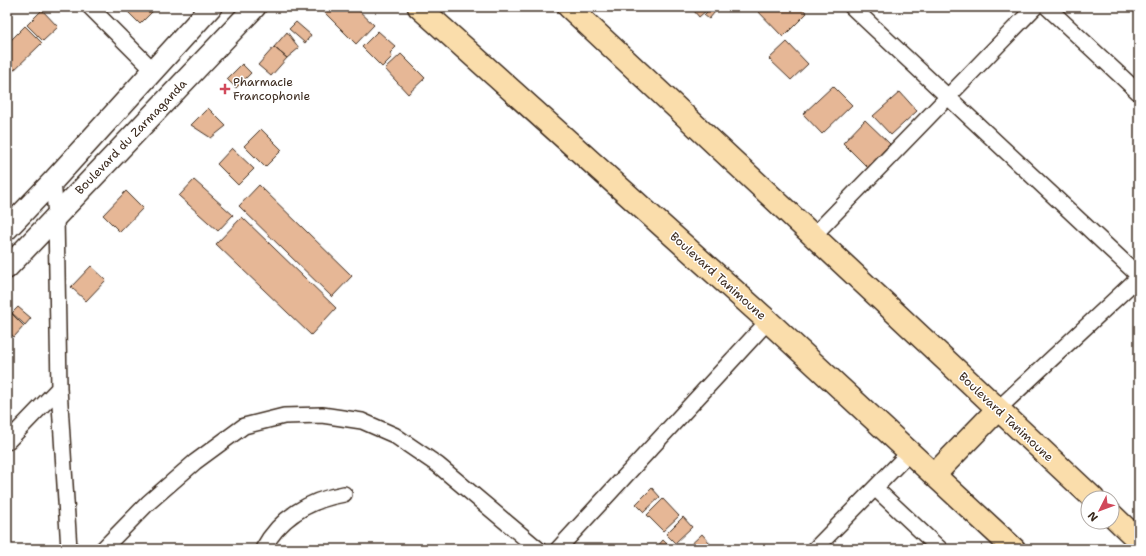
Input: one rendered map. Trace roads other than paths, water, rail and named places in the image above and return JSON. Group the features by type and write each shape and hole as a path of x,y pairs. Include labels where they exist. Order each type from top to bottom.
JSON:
{"main road":[{"path":"7,229 53,181 211,7"},
{"name":"Boulevard du Zarmaganda","path":"7,268 255,7"},
{"name":"Boulevard Tanimoune","path":"419,7 768,322 1014,549"},
{"name":"Boulevard Tanimoune","path":"569,7 1084,490"},
{"path":"934,474 998,409"},
{"path":"1120,522 1139,540"}],"street":[{"path":"90,7 154,71"},
{"path":"852,7 1139,276 998,409"},
{"path":"813,236 1035,7"},
{"path":"1047,7 1139,92"},
{"path":"53,181 56,216 59,388 70,549"},
{"path":"558,549 768,322"},
{"path":"7,442 59,388"},
{"path":"103,549 148,503 196,462 244,426 284,416 322,415 362,421 394,435 438,464 538,549"},
{"path":"815,549 909,453"},
{"path":"875,488 940,549"},
{"path":"263,549 272,534 297,511 328,497 344,494"}],"place":[{"name":"Pharmacie Francophonie","path":"225,89"}]}
